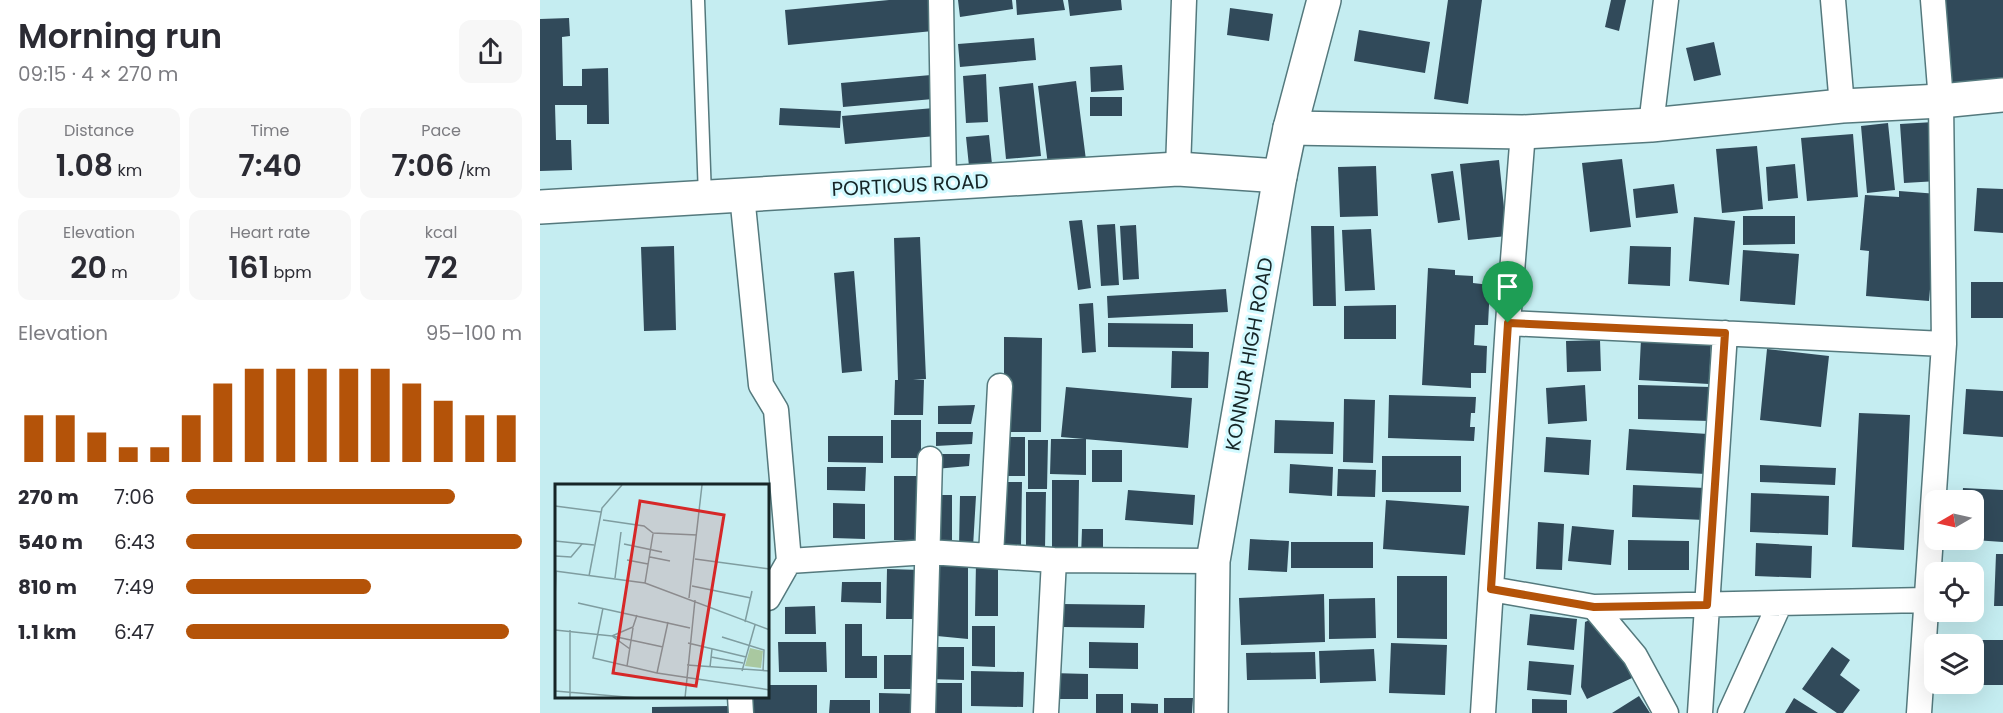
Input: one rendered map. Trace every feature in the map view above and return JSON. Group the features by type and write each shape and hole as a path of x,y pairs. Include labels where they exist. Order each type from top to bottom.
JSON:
{"main road":[{"name":"KONNUR HIGH ROAD","path":"1211,713 1213,561 1280,176 1290,128 1324,0"},
{"path":"1290,128 1523,132 1651,125 1842,106 2003,95"},
{"name":"PORTIOUS ROAD","path":"540,207 1178,169 1280,176"}],"street":[{"path":"941,0 944,184"},
{"path":"1178,169 1184,0"},
{"path":"1651,125 1666,0"},
{"path":"1833,0 1842,106"},
{"path":"1929,562 1944,344 1941,101 1934,0"},
{"path":"1483,713 1508,323 1523,132"},
{"path":"742,195 761,385 776,410 789,561 770,594"},
{"path":"1508,323 1944,344"},
{"path":"1701,713 1725,333"},
{"path":"991,556 1000,386"},
{"path":"922,713 930,459"},
{"path":"789,561 928,552 1054,560 1213,561"},
{"path":"1046,713 1054,560"},
{"path":"1491,589 1594,607 1924,600"},
{"path":"1730,713 1780,603"},
{"path":"1594,607 1635,656 1666,713"},
{"path":"1919,713 1925,622"},
{"path":"740,698 741,713"}],"lane":[{"path":"698,0 705,197"}],"building":[{"path":"889,0 930,0 933,31 788,45 785,10"},
{"path":"958,0 1012,0 1013,9 960,17"},
{"path":"1016,0 1063,0 1065,10 1017,15"},
{"path":"1068,0 1121,0 1122,10 1070,16"},
{"path":"1448,0 1482,0 1468,104 1434,99"},
{"path":"1611,0 1626,0 1619,31 1605,27"},
{"path":"1946,0 2003,0 2003,82 1945,87"},
{"path":"1230,8 1273,14 1269,41 1227,35"},
{"path":"569,18 570,36 562,37 563,86 582,86 582,69 608,68 609,124 587,124 587,105 555,105 556,140 571,140 572,170 540,171 540,19"},
{"path":"1359,30 1430,42 1425,73 1354,61"},
{"path":"1034,38 1036,60 960,67 958,44"},
{"path":"1714,42 1721,75 1694,81 1686,48"},
{"path":"1122,65 1124,90 1091,92 1090,67"},
{"path":"986,74 988,122 966,123 963,76"},
{"path":"931,75 933,99 843,107 841,83"},
{"path":"1076,81 1087,168 1049,173 1038,86"},
{"path":"1033,83 1041,156 1006,159 999,87"},
{"path":"1090,97 1122,97 1122,116 1090,116"},
{"path":"780,108 841,111 840,128 779,125"},
{"path":"934,108 936,136 845,144 842,116"},
{"path":"1934,122 1938,181 1904,183 1900,124"},
{"path":"1888,123 1895,190 1867,193 1861,126"},
{"path":"1853,134 1858,197 1807,201 1801,138"},
{"path":"989,135 993,174 970,176 966,137"},
{"path":"1757,146 1763,209 1722,213 1716,149"},
{"path":"1622,159 1631,227 1590,232 1582,163"},
{"path":"1499,160 1507,236 1468,240 1460,164"},
{"path":"1795,164 1798,198 1768,201 1766,167"},
{"path":"1376,166 1378,216 1340,217 1338,167"},
{"path":"1453,171 1460,220 1438,223 1431,174"},
{"path":"1674,184 1678,213 1636,218 1633,189"},
{"path":"1977,188 2003,189 2003,233 1974,231"},
{"path":"1899,191 1938,194 1929,301 1866,296 1869,251 1860,250 1865,195 1899,197"},
{"path":"1743,216 1795,216 1795,244 1743,245"},
{"path":"1694,217 1735,221 1729,285 1689,281"},
{"path":"1082,220 1091,288 1078,290 1069,221"},
{"path":"1115,224 1119,285 1101,286 1097,225"},
{"path":"1136,225 1139,279 1123,280 1120,226"},
{"path":"1311,226 1334,226 1336,306 1313,306"},
{"path":"1371,229 1375,290 1345,291 1342,230"},
{"path":"920,237 926,379 913,380 924,380 923,415 894,415 895,380 898,380 894,238"},
{"path":"674,246 676,330 644,331 641,247"},
{"path":"1630,246 1671,247 1670,286 1628,284"},
{"path":"1743,250 1799,254 1795,305 1740,301"},
{"path":"1428,268 1455,270 1455,275 1473,276 1473,283 1490,285 1488,325 1475,325 1474,345 1487,346 1486,373 1471,373 1471,388 1422,385"},
{"path":"854,271 862,371 842,373 834,273"},
{"path":"1971,282 2003,282 2003,318 1971,318"},
{"path":"1226,289 1228,312 1108,318 1107,296"},
{"path":"1093,303 1096,352 1082,353 1079,304"},
{"path":"1396,305 1396,339 1344,339 1344,306"},
{"path":"1108,323 1193,324 1193,348 1108,347"},
{"path":"1004,337 1042,338 1041,432 1004,432"},
{"path":"1641,339 1711,342 1709,384 1639,380"},
{"path":"1600,340 1601,371 1567,372 1566,341"},
{"path":"1767,349 1829,356 1821,427 1760,420"},
{"path":"1172,351 1209,352 1208,388 1171,388"},
{"path":"1585,385 1587,421 1548,424 1546,388"},
{"path":"1638,385 1710,387 1710,421 1638,419"},
{"path":"1066,387 1192,398 1188,448 1061,437"},
{"path":"1966,389 2003,391 2003,437 1963,434"},
{"path":"1389,395 1476,397 1475,413 1471,413 1470,427 1475,427 1474,441 1388,438"},
{"path":"1344,399 1375,400 1373,463 1343,462"},
{"path":"975,405 971,424 938,424 938,406"},
{"path":"1859,413 1910,415 1904,550 1852,547"},
{"path":"891,420 921,420 921,458 891,458"},
{"path":"1275,420 1334,422 1333,454 1274,453"},
{"path":"1629,429 1708,434 1706,474 1626,470"},
{"path":"936,432 973,432 972,444 936,446"},
{"path":"828,436 883,436 883,463 828,462"},
{"path":"1002,437 1025,437 1025,476 1001,476"},
{"path":"1546,437 1591,440 1589,475 1544,472"},
{"path":"1051,439 1086,439 1086,475 1050,474"},
{"path":"1028,440 1048,440 1047,489 1028,489"},
{"path":"1092,450 1122,450 1122,482 1092,482"},
{"path":"935,454 970,454 969,466 935,469"},
{"path":"1382,456 1461,456 1461,492 1382,492"},
{"path":"1290,464 1333,467 1332,496 1289,493"},
{"path":"1760,465 1836,468 1835,485 1760,482"},
{"path":"827,467 866,467 865,491 827,490"},
{"path":"1338,469 1376,470 1375,497 1337,496"},
{"path":"894,476 922,476 922,540 894,540"},
{"path":"1052,480 1079,480 1078,548 1052,548"},
{"path":"996,482 1022,482 1021,547 995,547"},
{"path":"1633,485 1706,488 1705,520 1632,517"},
{"path":"1963,488 2003,490 2003,542 1984,541 1984,490 1963,490"},
{"path":"1128,490 1195,495 1193,525 1125,520"},
{"path":"1026,492 1046,492 1045,549 1026,548"},
{"path":"1751,493 1829,496 1828,535 1750,532"},
{"path":"933,495 952,495 952,545 933,545"},
{"path":"960,496 976,496 973,547 959,547"},
{"path":"1386,500 1469,506 1465,555 1383,549"},
{"path":"833,503 865,504 865,539 833,538"},
{"path":"1538,522 1564,524 1562,570 1536,569"},
{"path":"1572,526 1614,530 1611,565 1568,561"},
{"path":"1082,529 1103,529 1103,556 1081,556"},
{"path":"1250,539 1289,541 1287,572 1248,570"},
{"path":"1628,540 1689,541 1689,570 1628,570"},
{"path":"1291,542 1373,542 1373,568 1291,568"},
{"path":"1756,543 1812,546 1811,578 1755,576"},
{"path":"1996,554 2003,554 2003,606 1994,606"},
{"path":"976,562 998,562 998,616 975,616"},
{"path":"968,564 968,639 937,636 938,565"},
{"path":"887,569 921,570 921,619 886,619"},
{"path":"1397,576 1447,576 1447,639 1397,638"},
{"path":"842,582 881,582 881,603 841,602"},
{"path":"1324,594 1325,642 1241,645 1239,598"},
{"path":"1375,598 1376,638 1329,639 1329,599"},
{"path":"1062,604 1145,605 1144,628 1062,627"},
{"path":"815,606 816,634 785,634 785,607"},
{"path":"1530,614 1577,619 1574,650 1527,645"},
{"path":"1594,618 1606,622 1632,678 1587,699 1581,687 1585,622"},
{"path":"845,624 862,624 862,656 877,656 877,678 845,678"},
{"path":"972,626 995,626 995,667 972,666"},
{"path":"1984,640 2003,640 2003,685 1984,685"},
{"path":"778,642 826,642 827,672 779,672"},
{"path":"1089,642 1138,643 1138,669 1089,668"},
{"path":"1391,643 1447,645 1445,695 1389,693"},
{"path":"928,647 964,647 964,680 927,679"},
{"path":"1832,647 1850,660 1840,675 1860,690 1843,713 1837,713 1802,689"},
{"path":"1374,649 1376,681 1320,683 1319,651"},
{"path":"1315,652 1316,679 1247,680 1246,653"},
{"path":"884,655 920,655 919,689 884,689"},
{"path":"1529,661 1574,665 1571,695 1527,690"},
{"path":"971,671 1024,672 1023,707 971,706"},
{"path":"1052,673 1088,674 1088,699 1052,699"},
{"path":"927,683 962,683 962,713 927,713"},
{"path":"770,685 817,685 817,713 749,713 749,698 770,698"},
{"path":"879,693 916,694 916,713 879,713"},
{"path":"1096,694 1123,694 1123,713 1096,713"},
{"path":"1639,696 1650,713 1612,713"},
{"path":"1164,698 1193,698 1192,713 1164,713"},
{"path":"1794,698 1818,713 1785,713"},
{"path":"1532,699 1567,700 1567,713 1532,713"},
{"path":"830,700 870,700 870,713 829,713"},
{"path":"1131,703 1158,704 1158,713 1131,713"},
{"path":"732,706 732,713 652,713 652,707"}],"route":[{"path":"1508,323 1725,333 1707,605 1594,607 1491,589 1508,323"}]}
